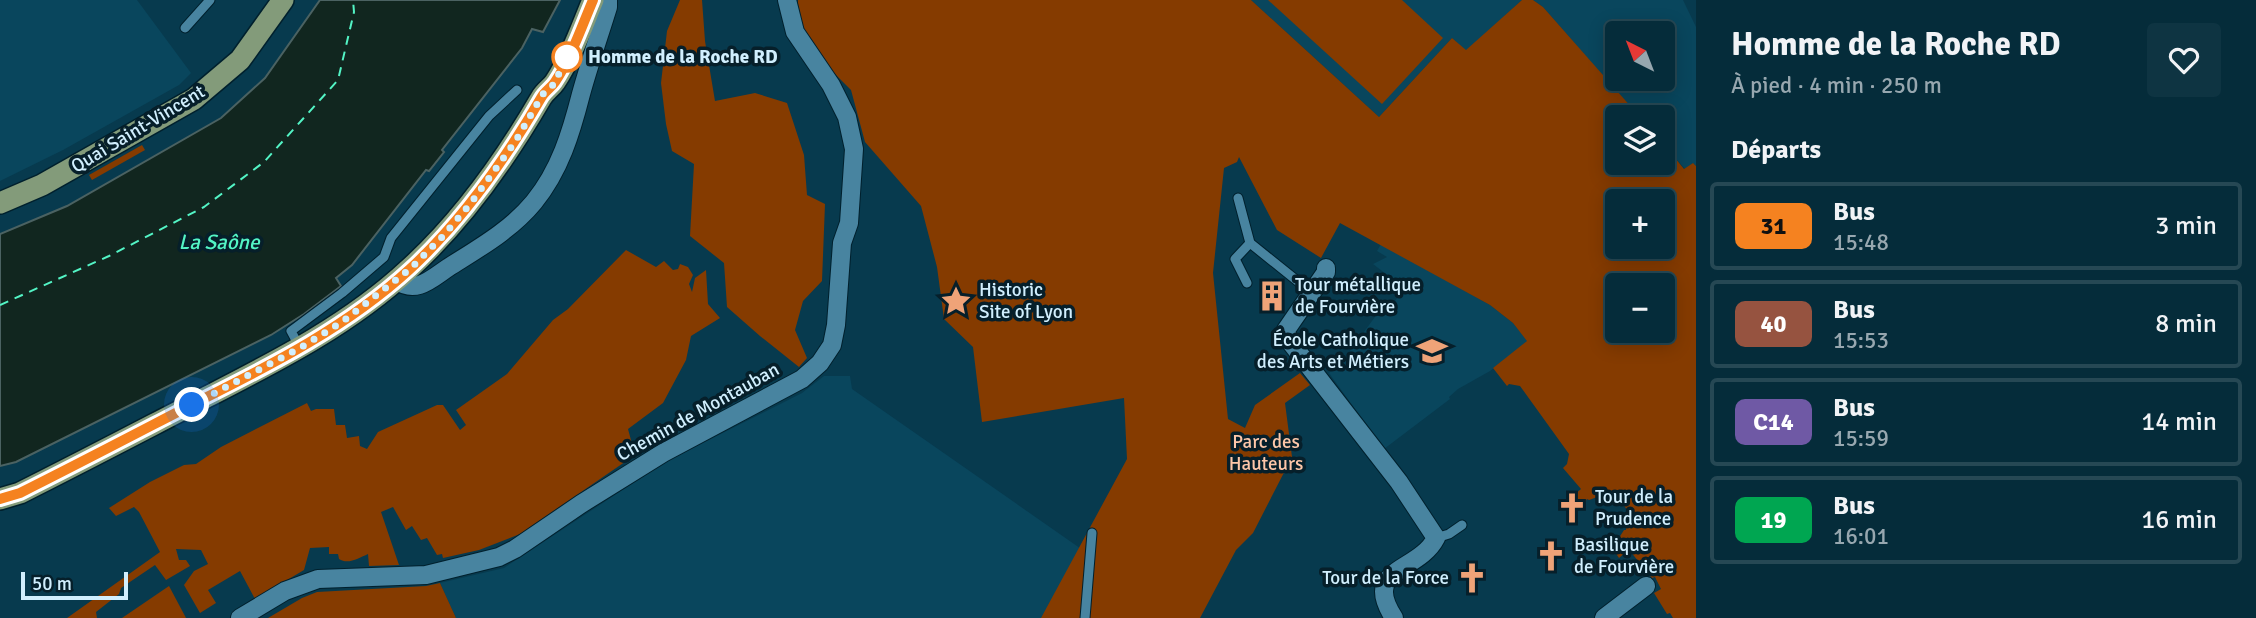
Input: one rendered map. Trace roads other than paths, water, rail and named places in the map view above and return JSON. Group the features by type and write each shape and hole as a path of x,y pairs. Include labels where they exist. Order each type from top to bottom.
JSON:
{"main road":[{"path":"0,499 20,493 300,348 342,322 397,281 443,236 471,203 515,142 543,94 556,80 593,0"},
{"name":"Quai Saint-Vincent","path":"0,203 43,185 194,99 240,60 274,4"}],"street":[{"path":"397,281 406,287 415,287 429,280 503,232 533,203 551,178 564,150 608,0"},
{"name":"Chemin de Montauban","path":"240,618 285,591 317,579 426,575 499,557 623,477 782,391 821,363 832,345 836,325 842,243 849,223 854,149 847,117 831,85 795,32 787,0"},
{"path":"1325,268 1326,272 1286,330 1288,338 1399,482 1433,543 1389,578 1382,592 1384,603 1394,618"},
{"path":"1604,618 1646,586"}],"lane":[{"path":"184,28 210,0"},
{"path":"300,348 290,331 342,293 384,257 391,238 489,116 517,90"},
{"path":"1238,198 1250,243 1311,292"},
{"path":"1248,283 1235,259 1250,243"},
{"path":"1433,543 1462,525"},
{"path":"1085,618 1092,533"}],"water":[{"name":"La Saône","path":"320,0 560,0 543,32 532,29 522,48 442,150 444,152 429,171 426,170 352,265 336,278 341,286 271,335 16,462 0,466 0,234 67,206 221,118 265,78"}],"place":[{"name":"Homme de la Roche RD","path":"567,57"},
{"name":"Tour métallique de Fourvière","path":"1272,296"},
{"name":"Historic Site of Lyon","path":"956,301"},
{"name":"École Catholique des Arts et Métiers","path":"1432,351"},
{"name":"Tour de la Prudence","path":"1572,508"},
{"name":"Basilique de Fourvière","path":"1551,556"},
{"name":"Tour de la Force","path":"1472,578"}],"park label":[{"name":"Parc des Hauteurs","path":"1266,453"}]}
